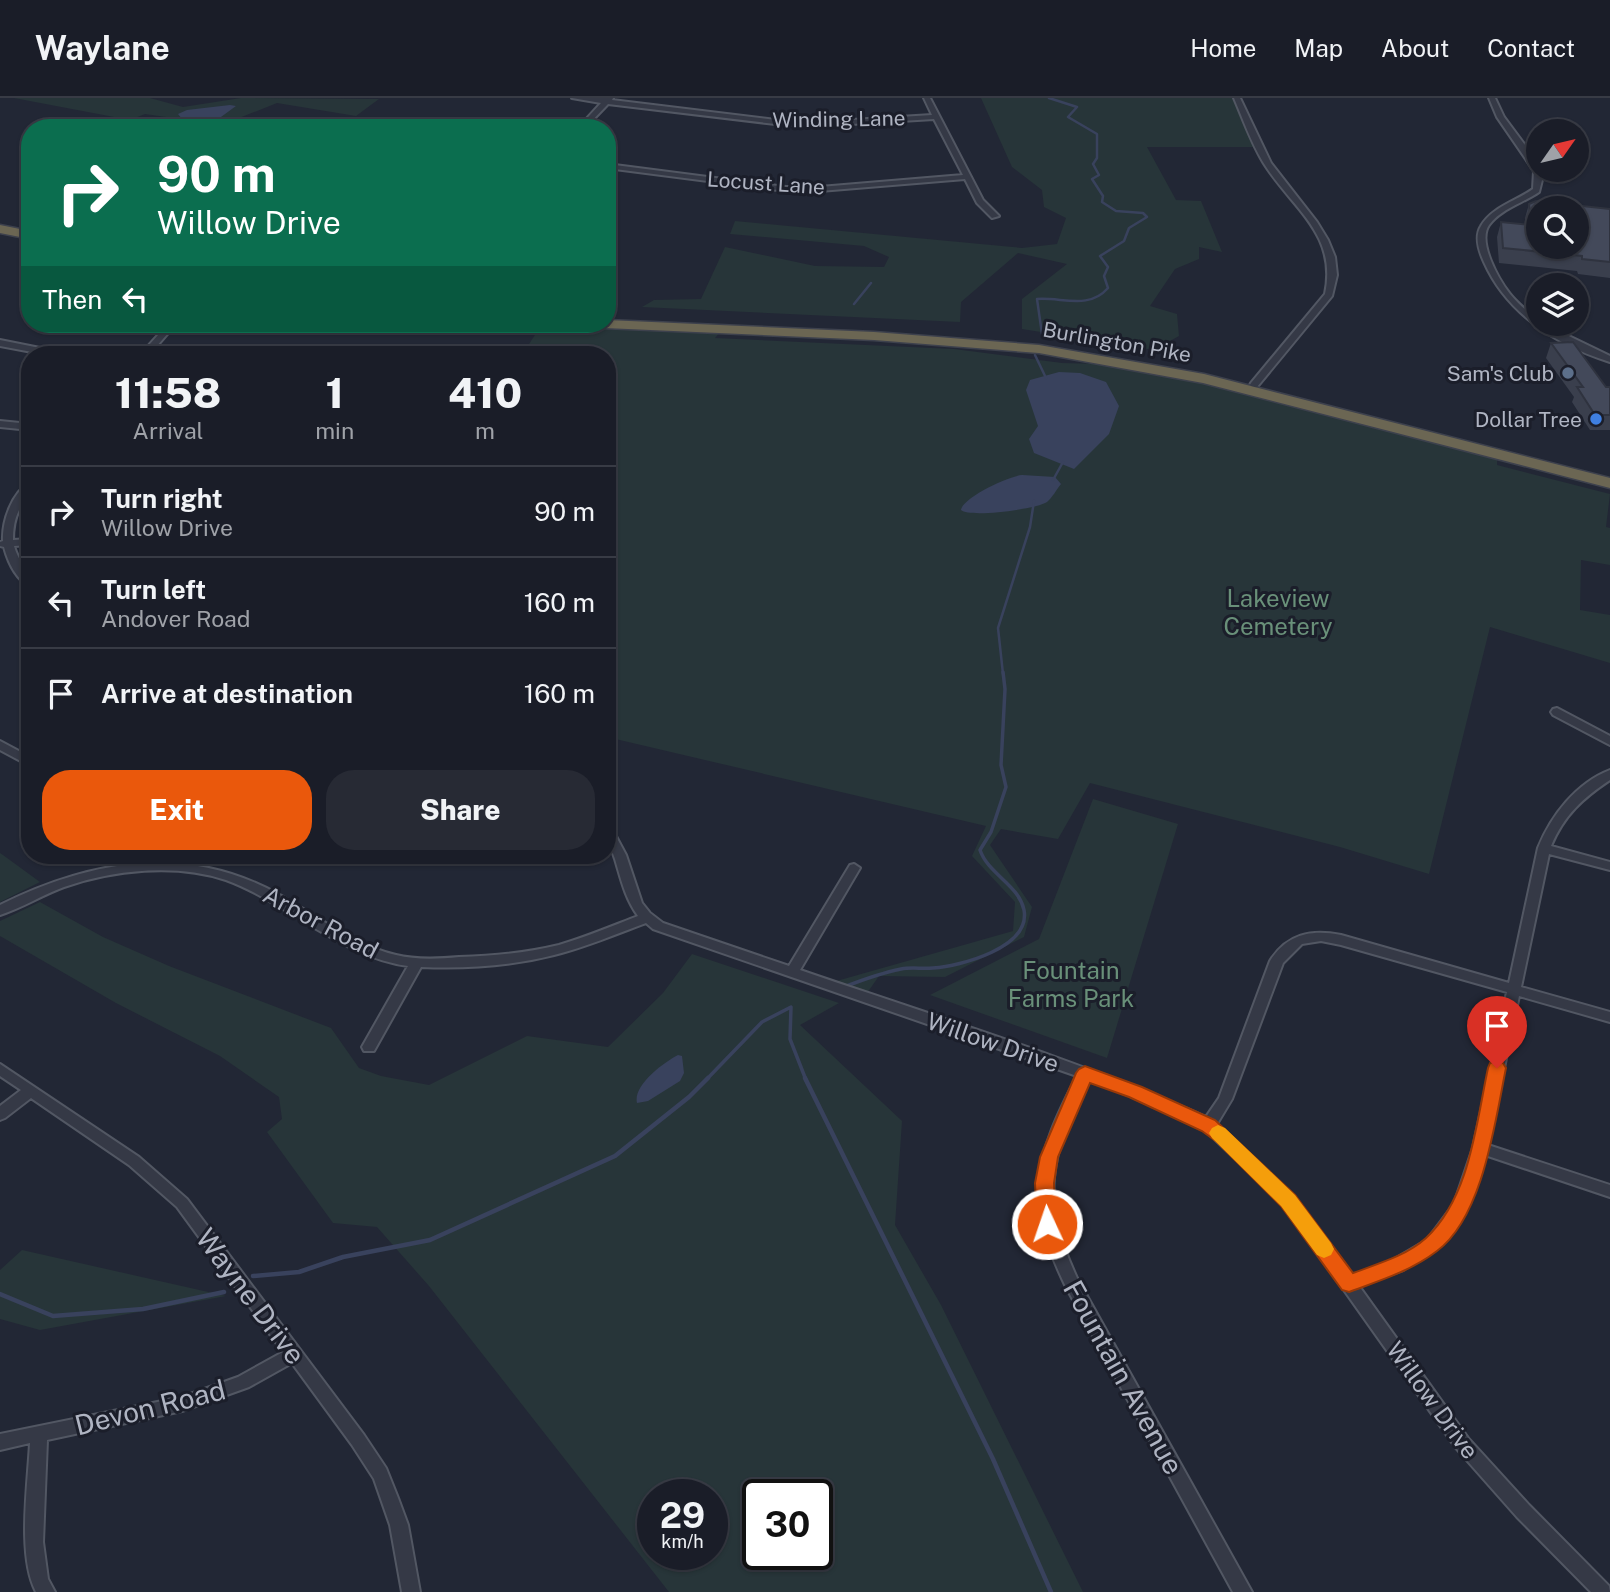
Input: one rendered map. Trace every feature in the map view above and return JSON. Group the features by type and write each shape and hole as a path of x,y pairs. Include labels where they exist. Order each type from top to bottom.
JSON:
{"highway":[{"path":"0,223 21,227"},
{"path":"0,229 21,233"},
{"name":"Burlington Pike","path":"616,316 1010,339 1168,365 1610,475"},
{"name":"Burlington Pike","path":"616,324 874,335 1039,349 1204,379 1610,483"}],"street":[{"name":"Winding Lane","path":"575,98 784,123 936,117"},
{"path":"928,98 980,201 995,216"},
{"path":"1237,98 1264,159 1278,181 1327,241 1333,256 1334,281 1329,294 1254,385"},
{"path":"1492,98 1504,124 1539,170 1536,190 1490,219 1483,229 1483,251 1492,274 1503,293 1525,314 1556,335 1610,359"},
{"path":"590,119 608,100"},
{"name":"Locust Lane","path":"616,167 786,188 820,189 967,177"},
{"path":"152,346 164,333"},
{"path":"0,343 21,347"},
{"path":"0,424 21,426"},
{"path":"21,496 5,515 4,544 11,566 21,575"},
{"path":"4,544 21,543"},
{"path":"1557,712 1610,741"},
{"path":"0,745 21,757"},
{"path":"1349,1283 1398,1265 1432,1244 1461,1207 1480,1148 1544,848 1553,823 1563,810 1610,774"},
{"path":"616,841 631,898 646,918"},
{"path":"1544,848 1610,866"},
{"name":"Arbor Road","path":"0,910 44,888 122,864"},
{"name":"Arbor Road","path":"144,864 228,876 256,887 368,950 397,960 449,962 555,951 646,918"},
{"path":"792,973 854,868"},
{"name":"Willow Drive","path":"646,918 658,926 1085,1073 1209,1125 1288,1200 1462,1443 1523,1511 1603,1592"},
{"path":"1209,1125 1225,1099 1278,961 1287,946 1304,937 1327,936 1610,1017"},
{"path":"369,1047 417,962"},
{"name":"Wayne Drive","path":"0,1069 134,1161 182,1203 358,1440 386,1486 399,1525 411,1592"},
{"name":"Fountain Avenue","path":"1085,1073 1049,1157 1044,1183 1047,1224 1056,1253 1071,1282 1243,1592"},
{"path":"0,1114 30,1091"},
{"path":"1480,1148 1610,1191"},
{"name":"Devon Road","path":"0,1442 170,1407 219,1393 294,1354"},
{"path":"39,1434 34,1562 42,1588 47,1592"}],"green space":[{"path":"14,98 150,98 183,107 241,98 379,99 356,116 277,103 237,119 172,119 145,114 125,119"},
{"path":"981,98 1235,98 1256,147 1147,147 1176,200 1201,201 1222,252 1199,247 1199,259 1175,269 1150,306 1177,314 1179,336 1154,350 1022,329 1022,299 1067,264 1018,253 961,302 960,322 642,307 654,300 701,299 725,247 815,266 884,267 889,257 864,246 730,234 735,221 1022,248 1057,244 1066,218 1044,207 1042,190 1012,167"},
{"name":"Lakeview Cemetery","path":"616,326 722,330 715,338 954,349 1062,363 1138,365 1497,453 1497,465 1610,494 1606,527 1610,528 1610,565 1581,560 1580,610 1610,615 1610,663 1490,627 1429,874 1340,847 1090,783 1058,839 1001,829 990,845 1032,907 1024,937 945,977 879,976 865,996 833,982 1013,931 1015,902 972,856 986,826 616,739 616,346 528,346 536,333 616,333"},
{"name":"Fountain Farms Park","path":"1093,799 1178,824 1107,1058 930,995 1039,939"},
{"path":"0,853 3,855 40,882 0,902"},
{"path":"40,902 103,937 169,966 331,1028 359,1068 381,1076 429,1085 527,1036 608,1047 663,993 692,954 839,1003 800,1025 902,1121 895,1225 941,1305 1083,1592 669,1592 652,1570 728,1570 728,1479 637,1479 637,1551 429,1286 377,1227 333,1223 267,1132 282,1119 279,1097 220,1056 116,1003 0,936 0,921"},
{"path":"22,1250 226,1296 40,1330 0,1319 0,1270"}],"water":[{"path":"236,106 218,119 182,119 178,114 187,110"},
{"path":"1059,372 1080,373 1106,382 1119,406 1109,434 1074,469 1034,453 1029,439 1038,426 1026,390 1030,380"},
{"path":"1022,475 1055,477 1061,484 1049,500 1041,505 990,513 961,510 963,505 987,488"},
{"path":"678,1055 682,1056 684,1073 680,1081 648,1101 637,1103 637,1096 644,1082"}],"building":[{"path":"1589,207 1610,209 1610,262 1582,259 1589,259"},
{"path":"1501,222 1526,224 1526,250 1503,248"},
{"path":"1573,342 1606,387 1610,387 1610,415 1595,415 1577,387 1583,387 1551,343"}],"waterway":[{"path":"1042,334 1037,299 1084,301 1101,295 1108,288 1104,276 1108,267 1100,256 1124,241 1129,228 1147,217 1143,213 1116,211 1102,202 1103,196 1092,179 1099,175 1093,164 1097,158 1097,134 1068,117 1077,107 1049,98"},
{"path":"854,304 871,283"},
{"path":"1035,355 1046,378"},
{"path":"1053,480 1063,462"},
{"path":"1003,674 998,628 1030,527 1034,501"},
{"path":"844,987 901,969 945,966 976,959 1005,945 1017,935 1023,923 1024,910 1021,901 990,866 980,850 991,832 1006,787 1001,765 1005,689 1003,672"},
{"path":"706,1080 762,1022 791,1007 790,1039 806,1080"},
{"path":"805,1078 993,1459 1051,1592"},
{"path":"253,1276 299,1272 343,1257 430,1240 615,1156 689,1097 706,1080"},
{"path":"0,1294 53,1316 143,1309 224,1292"}],"slow traffic":[{"path":"1218,1133 1288,1200 1324,1249"}],"place":[{"name":"Sam's Club","path":"1568,373"},
{"name":"Dollar Tree","path":"1596,419"}],"route":[{"path":"1047,1224 1044,1183 1049,1157 1074,1093 1085,1073 1209,1125 1288,1200 1349,1283 1398,1265 1432,1244 1461,1207 1480,1148 1497,1068"}]}
